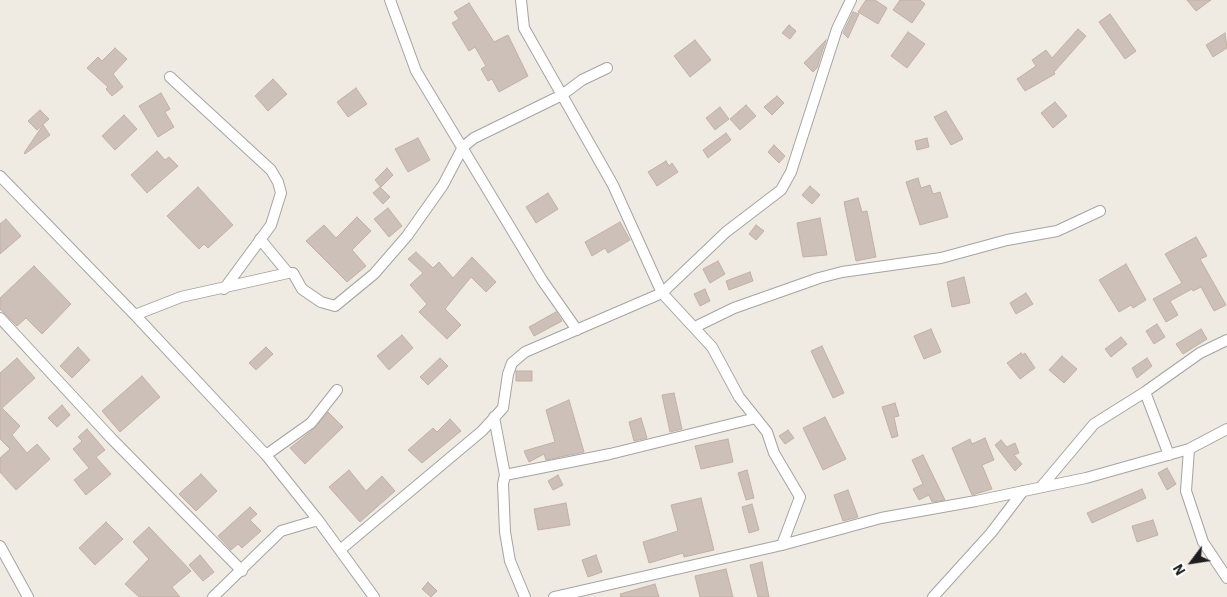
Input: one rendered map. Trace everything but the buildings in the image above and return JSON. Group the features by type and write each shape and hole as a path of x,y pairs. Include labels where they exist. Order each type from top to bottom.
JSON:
{"street":[{"path":"390,0 416,71 542,280 577,330"},
{"path":"521,0 524,28 613,185 662,293 712,346 739,397 767,432 774,453 800,497 782,545"},
{"path":"340,550 482,431 505,402 508,374 512,363 525,352 662,293 726,232 781,190 791,172 837,29 851,0"},
{"path":"136,315 181,297 224,289 288,273 293,273 302,289 321,302 335,306 374,274 407,236 443,186 462,147 474,138 562,95 582,80 607,68"},
{"path":"170,77 271,170 278,182 281,193 271,225 224,289"},
{"path":"0,176 136,315 266,455 318,520 374,597"},
{"path":"695,327 734,308 819,278 842,272 941,258 1007,240 1057,231 1100,211"},
{"path":"260,239 288,273"},
{"path":"0,318 112,438 242,571"},
{"path":"1041,487 1094,424 1145,392 1200,353 1227,340"},
{"path":"266,455 311,423 337,390"},
{"path":"1145,392 1169,455"},
{"path":"494,418 505,475 503,484 505,532 510,561 525,597"},
{"path":"505,475 610,454 756,418"},
{"path":"554,597 782,545 881,518 1086,478 1189,449 1227,429"},
{"path":"1189,449 1186,491 1203,542 1227,578"},
{"path":"933,597 985,540 1023,491"},
{"path":"213,597 242,571 281,531 318,520"},
{"path":"0,546 28,597"}]}
